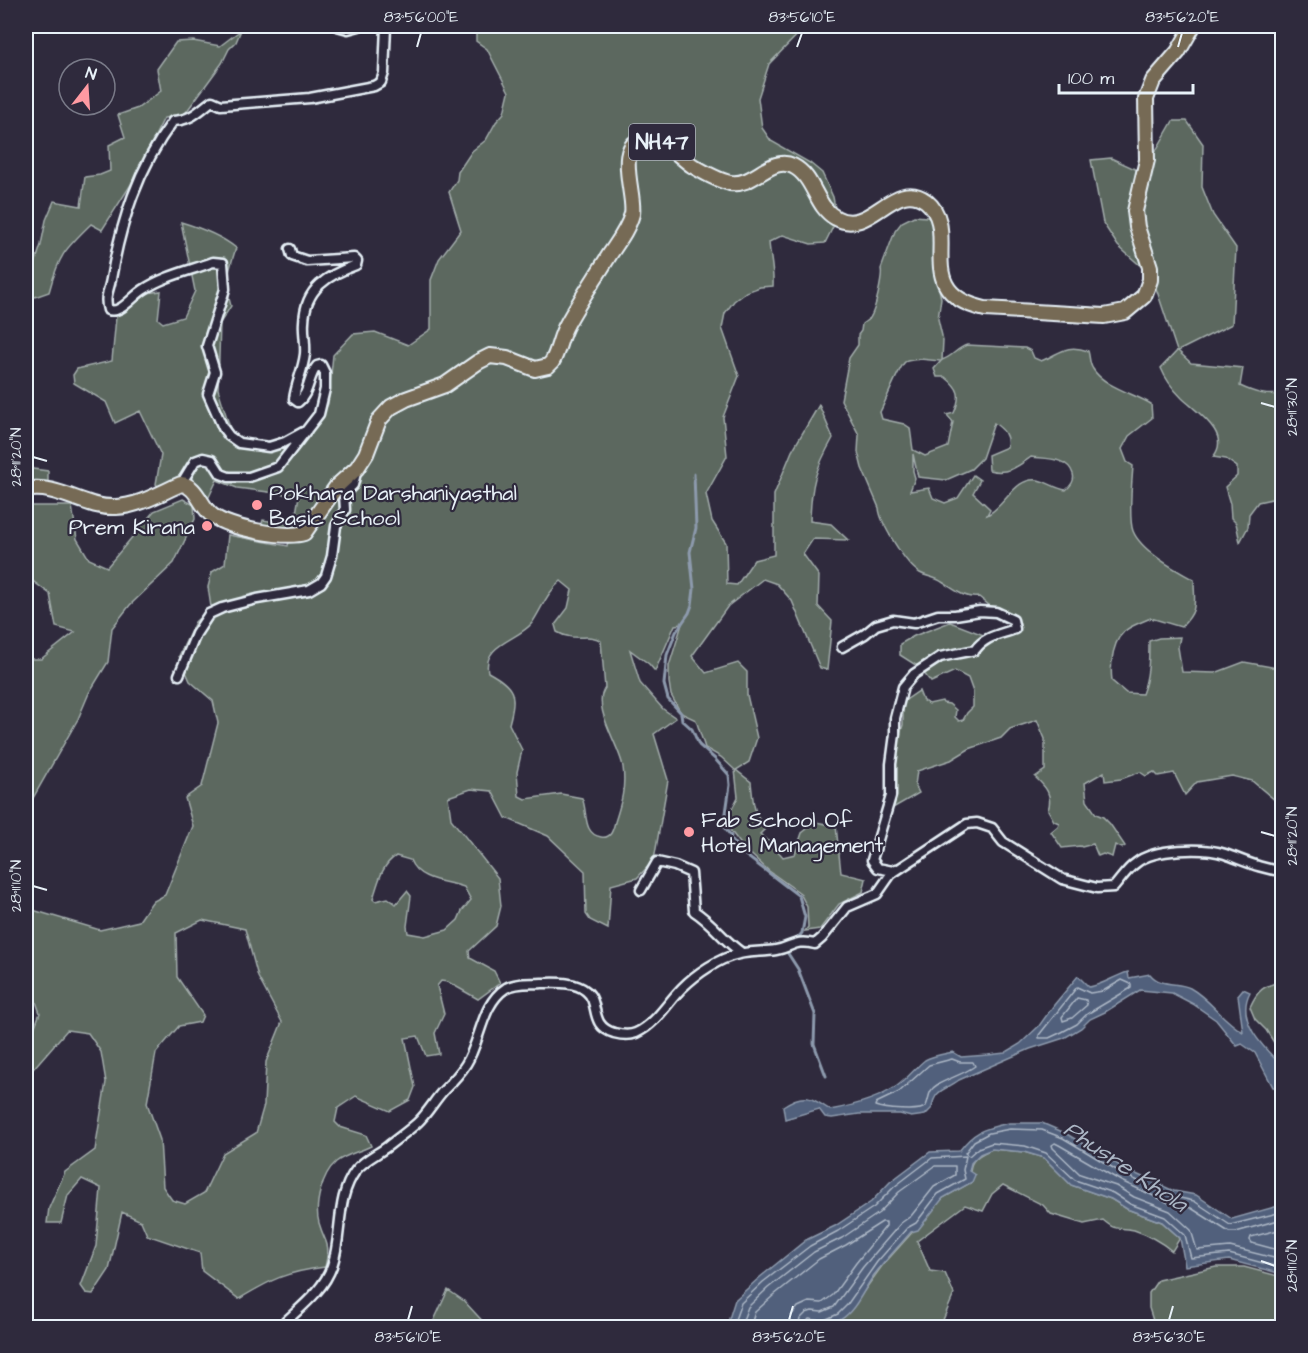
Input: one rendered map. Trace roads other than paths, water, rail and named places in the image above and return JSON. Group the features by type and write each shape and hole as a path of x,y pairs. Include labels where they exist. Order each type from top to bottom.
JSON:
{"highway":[{"name":"NH47","path":"181,484 191,488 206,510 216,519 234,526 294,535 307,531 318,510 337,486 357,468 366,453 379,420 391,406 445,385 477,362 490,356 507,358 535,369 548,366 552,362 566,325 628,225 633,204 627,165 628,156 634,145 643,140 660,141 702,171 714,178 731,183 748,181 773,166 789,164 795,166 808,178 826,210 845,222 864,219 904,195 918,196 931,206 938,217 945,283 954,296 969,305 985,309 1104,316 1125,312 1144,296 1150,280 1150,267 1137,227 1135,211 1147,160 1146,99 1153,81 1178,52 1193,26"},
{"path":"26,490 45,490 95,505 115,507 139,503 181,484"}],"street":[{"path":"337,26 348,29 359,26"},
{"path":"308,430 285,442 269,447 240,443 229,436 223,428 208,394 215,372 207,346 225,289 223,263 213,262 152,284 113,312 108,310 105,301 117,243 131,197 159,141 173,122 185,121 195,116 212,100 221,105 310,98 374,86 381,82 384,73 386,26"},
{"path":"181,484 195,461 203,458 212,460 221,474 229,477 249,477 278,467 319,414 325,389 324,367 317,366 312,370 303,398 298,402 294,399 305,353 304,320 309,297 334,273 356,265 357,261 354,258 308,261 292,256 290,249"},
{"path":"179,675 196,634 209,614 222,608 257,599 309,590 321,583 326,576 332,556 336,526 345,510 344,494 352,485 357,468"},
{"path":"842,647 876,625 893,620 914,623 938,615 980,611 1002,614 1013,620 1015,624 1015,630 988,638 981,642 975,650 940,657 914,674 903,687 895,718 891,796 872,860 880,868 893,871 902,866"},
{"path":"279,1328 319,1290 327,1277 333,1264 339,1234 340,1213 355,1171 367,1159 380,1153 418,1122 467,1063 490,1006 507,988 519,984 568,983 584,989 590,995 600,1024 608,1031 622,1035 635,1033 648,1026 695,977 729,956 777,950 792,943 815,944 847,907 877,894 891,874 967,824 977,823 992,828 1003,842 1057,876 1097,888 1114,887 1130,868 1147,856 1185,850 1215,851 1258,867 1282,871"},
{"path":"641,890 657,862 691,873 694,912 711,922 732,946 742,953"}],"water":[{"path":"1128,972 1129,978 1150,974 1164,983 1190,988 1243,1032 1238,995 1243,989 1250,992 1246,1002 1249,1023 1260,1042 1282,1066 1282,1088 1273,1087 1255,1053 1242,1044 1237,1046 1216,1020 1193,1004 1172,993 1140,990 1090,1019 1081,1028 1064,1038 1030,1049 959,1080 938,1093 932,1108 925,1115 911,1117 900,1114 859,1114 832,1118 825,1117 819,1109 785,1119 783,1106 797,1099 812,1099 830,1110 856,1104 890,1091 925,1060 935,1056 953,1052 961,1057 1005,1053 1020,1044 1039,1026 1078,976 1089,987"},
{"path":"1009,1123 1042,1123 1065,1133 1127,1170 1174,1191 1196,1195 1232,1219 1282,1205 1282,1274 1229,1260 1185,1266 1180,1238 1162,1222 1127,1209 1111,1199 1071,1185 1044,1158 1024,1152 992,1149 980,1154 971,1163 969,1171 975,1175 972,1182 943,1198 918,1230 911,1232 883,1264 855,1306 840,1320 803,1327 723,1327 727,1325 735,1300 806,1240 835,1226 871,1202 890,1182 930,1152 959,1151 975,1134"}],"waterway":[{"path":"694,474 696,528 690,552 694,589 692,605 676,632 667,655 664,684 668,699 681,713 682,720 692,729 699,745 729,775 730,785 724,827 731,836 730,838 740,851 799,896 805,917 802,933 796,940"},
{"path":"790,948 787,952 798,969 815,1014 814,1044 826,1076"}],"place":[{"name":"Pokhara Darshaniyasthal Basic School","path":"257,505"},
{"name":"Prem Kirana","path":"207,526"},
{"name":"Fab School Of Hotel Management","path":"689,832"}],"water label":[{"name":"Phusre Khola","path":"1126,1166"}]}
